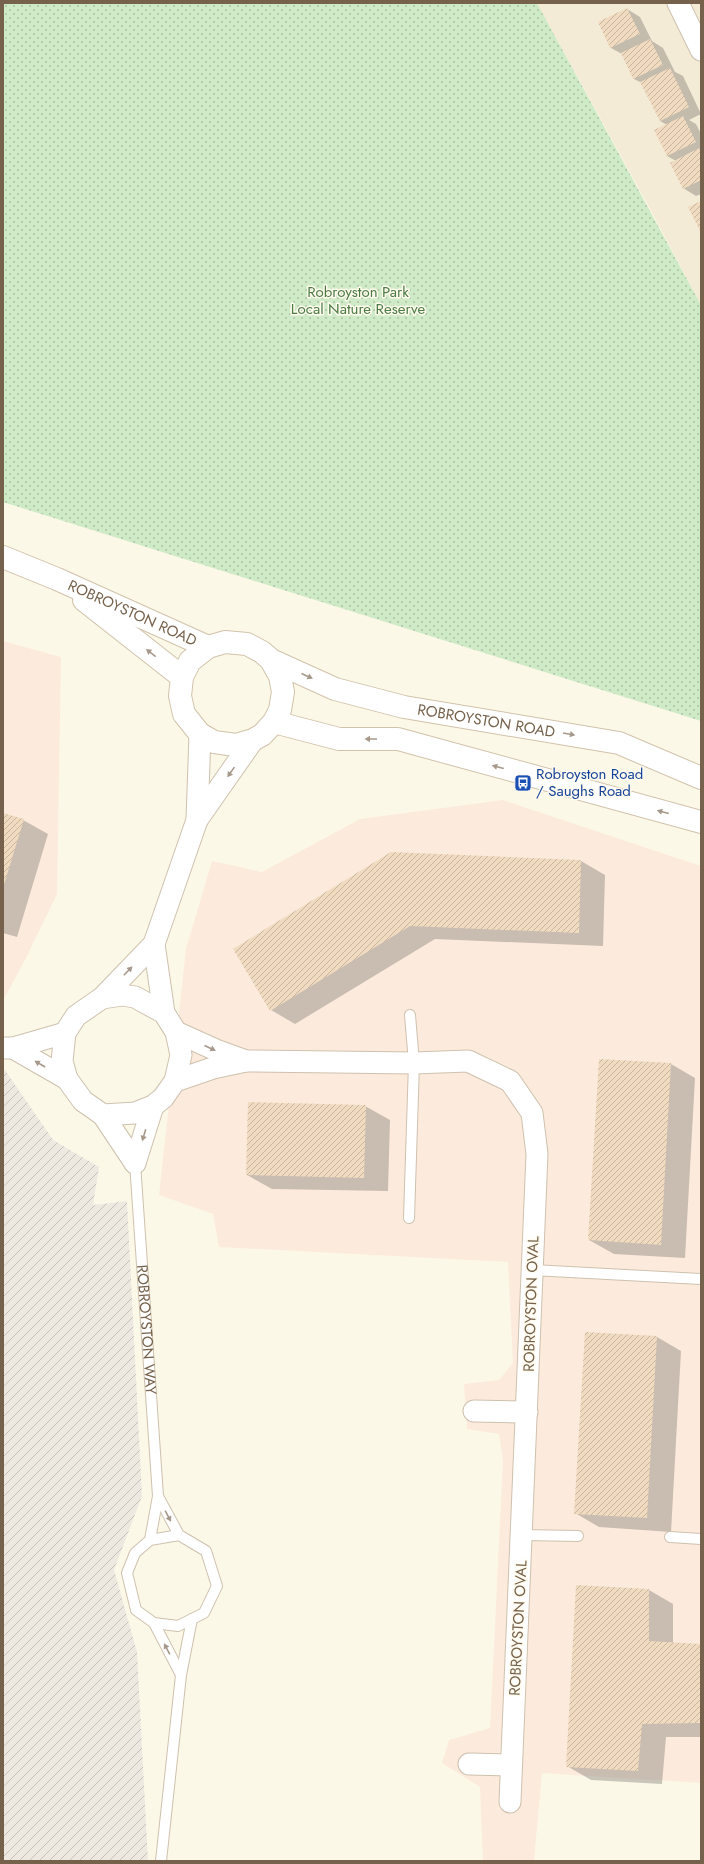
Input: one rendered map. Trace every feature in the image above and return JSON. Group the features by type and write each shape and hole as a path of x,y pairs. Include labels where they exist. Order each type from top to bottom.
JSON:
{"main road":[{"name":"ROBROYSTON ROAD","path":"3,557 57,579 208,647"},
{"name":"ROBROYSTON ROAD","path":"57,579 182,677"},
{"name":"ROBROYSTON ROAD","path":"271,660 280,676 283,692 280,710 274,722 262,735 253,740 236,745 214,742 200,734 184,714 180,696 182,677 190,661 208,647 225,642 246,644 262,652 271,660 335,689 404,707 619,743 701,778"},
{"path":"274,722 339,739 398,739 701,822"}],"street":[{"path":"678,3 701,50"},
{"path":"197,820 200,734"},
{"path":"135,1163 103,1115 83,1101 67,1079 62,1061 66,1033 76,1016 102,998 154,944 197,820 253,740"},
{"path":"103,1115 135,1113 153,1106 163,1098 175,1081 181,1055 176,1032 164,1013 154,944"},
{"path":"102,998 122,995 135,997 164,1013"},
{"path":"176,1032 216,1050 246,1061"},
{"path":"8,1048 66,1033"},
{"path":"8,1048 67,1079"},
{"path":"175,1081 213,1068 246,1061"},
{"name":"ROBROYSTON OVAL","path":"246,1061 414,1063 468,1061 510,1081 532,1113 537,1154 510,1802"},
{"path":"135,1163 153,1106"},
{"path":"474,1411 527,1412"},
{"path":"469,1764 511,1765"}],"lane":[{"path":"409,1218 414,1063 410,1014"},
{"name":"ROBROYSTON WAY","path":"135,1163 158,1496 150,1540"},
{"path":"532,1270 701,1279"},
{"name":"ROBROYSTON WAY","path":"158,1496 179,1536"},
{"path":"522,1535 578,1536"},
{"path":"154,1623 178,1626 204,1613 217,1586 206,1551 179,1536 150,1540 135,1553 126,1573 136,1610 154,1623 181,1675"},
{"path":"670,1537 701,1539"},
{"path":"161,1861 181,1675 192,1620"}],"shaded area":[{"path":"537,3 701,3 701,305 650,209"},
{"path":"3,641 61,657 57,894 3,1001"},
{"path":"503,800 701,866 701,1783 542,1773 534,1861 483,1861 480,1787 442,1763 449,1740 490,1728 503,1461 499,1434 467,1429 464,1384 499,1380 513,1363 508,1262 219,1247 213,1214 159,1195 186,949 212,861 262,872 360,819"},
{"path":"3,1070 5,1070 53,1140 99,1167 93,1205 127,1201 142,1496 114,1570 137,1652 148,1861 3,1861"}],"green space":[{"name":"Robroyston Park Local Nature Reserve","path":"3,3 537,3 701,305 701,721 3,502"}],"building":[{"path":"627,8 640,34 610,48 598,22"},
{"path":"650,39 663,65 633,79 621,53"},
{"path":"670,68 689,107 660,121 640,82"},
{"path":"683,116 696,142 667,156 654,130"},
{"path":"699,148 701,152 701,180 683,189 670,163"},
{"path":"701,201 701,233 688,207"},
{"path":"3,813 24,819 3,888"},
{"path":"391,852 581,860 579,933 410,926 270,1011 233,949"},
{"path":"599,1059 671,1063 661,1245 588,1240"},
{"path":"248,1102 366,1105 364,1178 246,1175"},
{"path":"585,1332 657,1336 647,1518 574,1514"},
{"path":"576,1585 649,1589 649,1641 701,1644 701,1723 642,1724 638,1771 566,1767"}],"place":[{"name":"Robroyston Road / Saughs Road","path":"523,783"}]}
